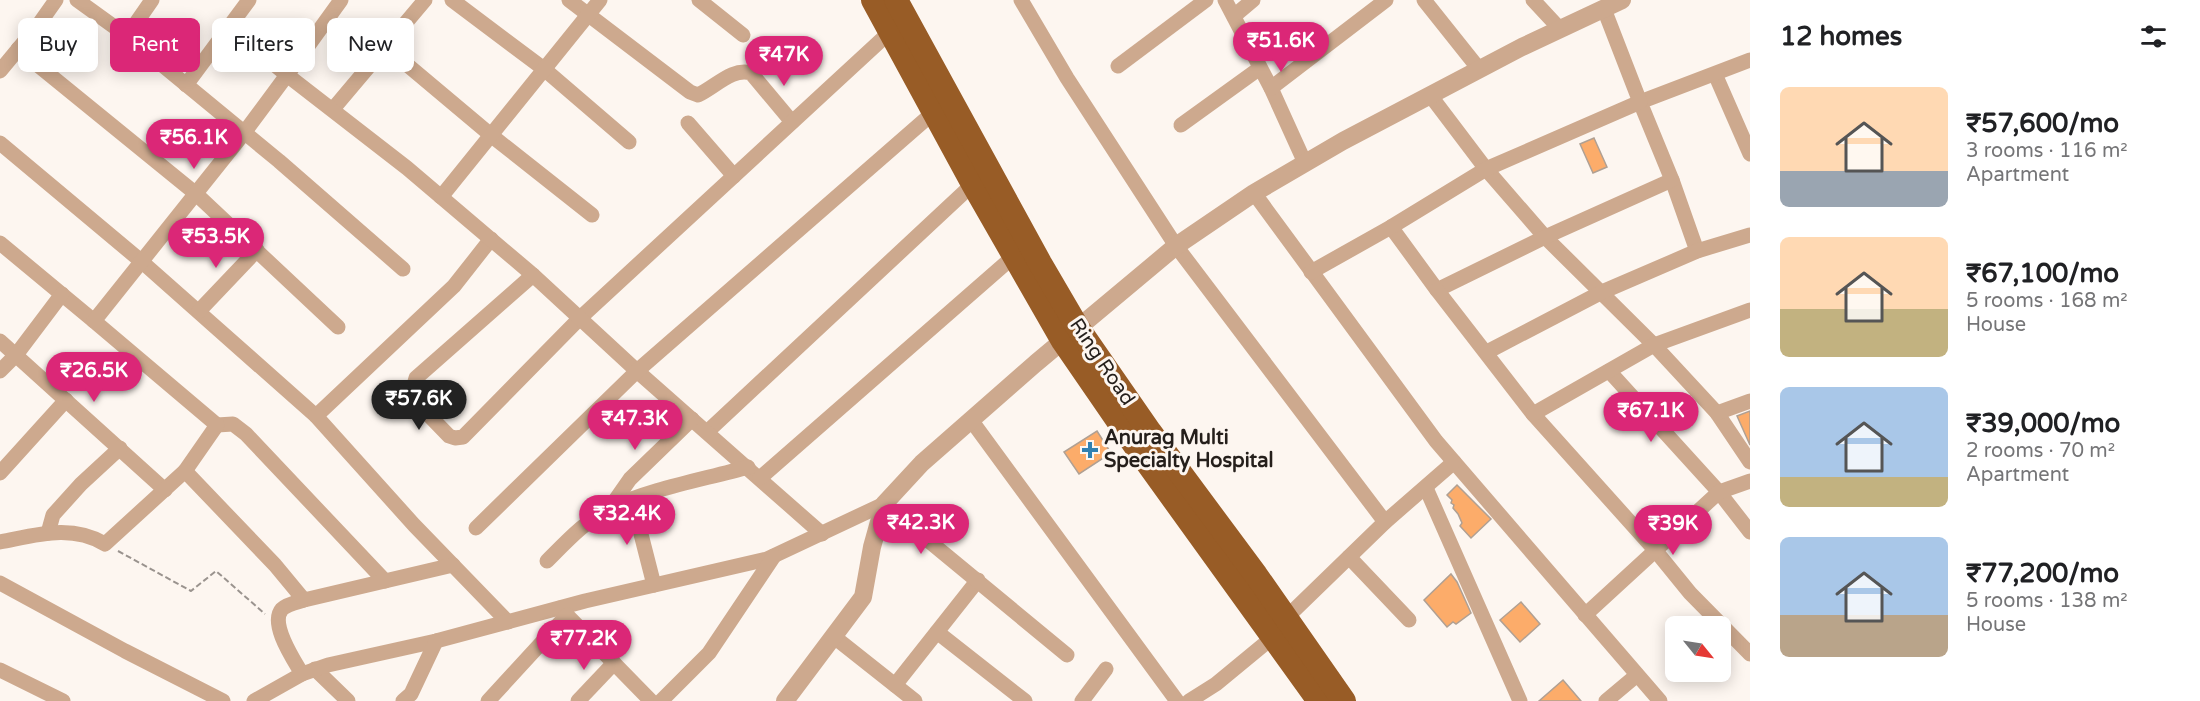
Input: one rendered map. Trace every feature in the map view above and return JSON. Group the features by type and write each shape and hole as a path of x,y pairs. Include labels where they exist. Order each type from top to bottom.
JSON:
{"highway":[{"name":"Ring Road","path":"873,0 1014,256 1071,334 1150,432 1279,628 1319,701"},
{"name":"Ring Road","path":"896,0 1040,263 1071,334"},
{"name":"Ring Road","path":"1279,628 1344,701"}],"street":[{"path":"42,18 56,0"},
{"path":"77,0 110,24"},
{"path":"140,18 152,0"},
{"path":"236,18 249,0"},
{"path":"94,321 244,133 341,0"},
{"path":"410,18 425,0"},
{"path":"452,0 544,69 629,142"},
{"path":"569,0 690,92 698,95 736,72 744,70 751,73 792,122"},
{"path":"441,196 600,0"},
{"path":"699,0 743,35"},
{"path":"1021,0 1067,78 1176,246 1385,522"},
{"path":"1118,66 1206,0"},
{"path":"1225,0 1305,163"},
{"path":"1234,16 1253,0"},
{"path":"1270,88 1386,0"},
{"path":"1424,0 1479,69"},
{"path":"1533,0 1560,29"},
{"path":"254,701 309,672 508,622 563,611 654,585 767,559 884,504 922,463 1176,246 1254,193 1305,163 1479,69 1622,0"},
{"path":"1604,9 1672,180 1697,251"},
{"path":"533,275 416,378 412,392 417,403 449,436 463,437 580,318 891,31"},
{"path":"0,71 18,49"},
{"path":"186,85 212,50"},
{"path":"1311,272 1391,227 1485,169 1640,102 1750,60"},
{"path":"1181,125 1260,68"},
{"path":"414,70 592,215"},
{"path":"46,72 195,193 338,327"},
{"path":"170,72 314,190 403,269"},
{"path":"283,72 441,196 533,275 637,371 822,534"},
{"path":"333,109 364,72"},
{"path":"1715,74 1750,154"},
{"path":"1430,95 1485,169 1545,237 1654,345 1717,413 1750,462"},
{"path":"476,528 637,371 934,112"},
{"path":"688,123 734,176"},
{"path":"0,143 199,311 316,416 508,622"},
{"path":"1437,290 1545,237 1672,180"},
{"path":"707,432 973,184"},
{"path":"1254,193 1436,441 1660,701"},
{"path":"1391,227 1533,414 1690,592 1750,654"},
{"path":"1487,352 1602,292 1697,251 1750,235"},
{"path":"316,416 454,286 491,239"},
{"path":"0,243 217,425 233,424 246,434 385,581"},
{"path":"199,311 257,250"},
{"path":"547,561 585,525 609,509 632,499 754,472 1014,256"},
{"path":"0,371 16,355 62,294"},
{"path":"1533,414 1654,345 1750,310"},
{"path":"0,340 165,490"},
{"path":"1609,371 1719,492 1750,532"},
{"path":"2,466 66,400"},
{"path":"1717,413 1750,401"},
{"path":"609,509 630,479 692,419"},
{"path":"971,420 1177,701"},
{"path":"0,542 48,533 78,532 94,537 105,544 185,471 217,425"},
{"path":"48,533 53,515 81,484 120,448"},
{"path":"1189,701 1216,684 1279,628 1349,556 1454,462"},
{"path":"185,471 275,565 304,600"},
{"path":"1585,615 1719,492 1750,481"},
{"path":"1426,488 1520,701"},
{"path":"632,499 654,585"},
{"path":"884,504 1067,655"},
{"path":"785,701 863,597 872,547 884,504"},
{"path":"661,701 709,653 774,556"},
{"path":"1349,556 1409,620"},
{"path":"348,701 309,672 278,626 279,614 283,608 304,600 453,565"},
{"path":"896,686 978,580"},
{"path":"0,583 223,701"},
{"path":"563,611 651,701"},
{"path":"488,701 563,611"},
{"path":"937,632 1025,701"},
{"path":"833,636 915,701"},
{"path":"403,701 411,694 436,641"},
{"path":"578,701 614,663"},
{"path":"1082,701 1106,669"},
{"path":"0,670 52,699"},
{"path":"1606,701 1637,675"}],"path":[{"path":"105,544 191,591 216,571 278,626"}],"building":[{"path":"1594,138 1607,167 1593,173 1580,144"},
{"path":"1750,411 1750,445 1737,416"},
{"path":"1097,431 1111,453 1079,474 1064,452"},
{"path":"1457,485 1491,519 1471,538 1460,526 1462,523 1453,508 1452,500 1447,495"},
{"path":"1451,574 1471,613 1456,624 1453,622 1447,627 1424,600"},
{"path":"1521,602 1540,624 1520,642 1500,620"},
{"path":"1563,680 1581,701 1539,701"}],"place":[{"name":"Anurag Multi Specialty Hospital","path":"1090,450"}]}
